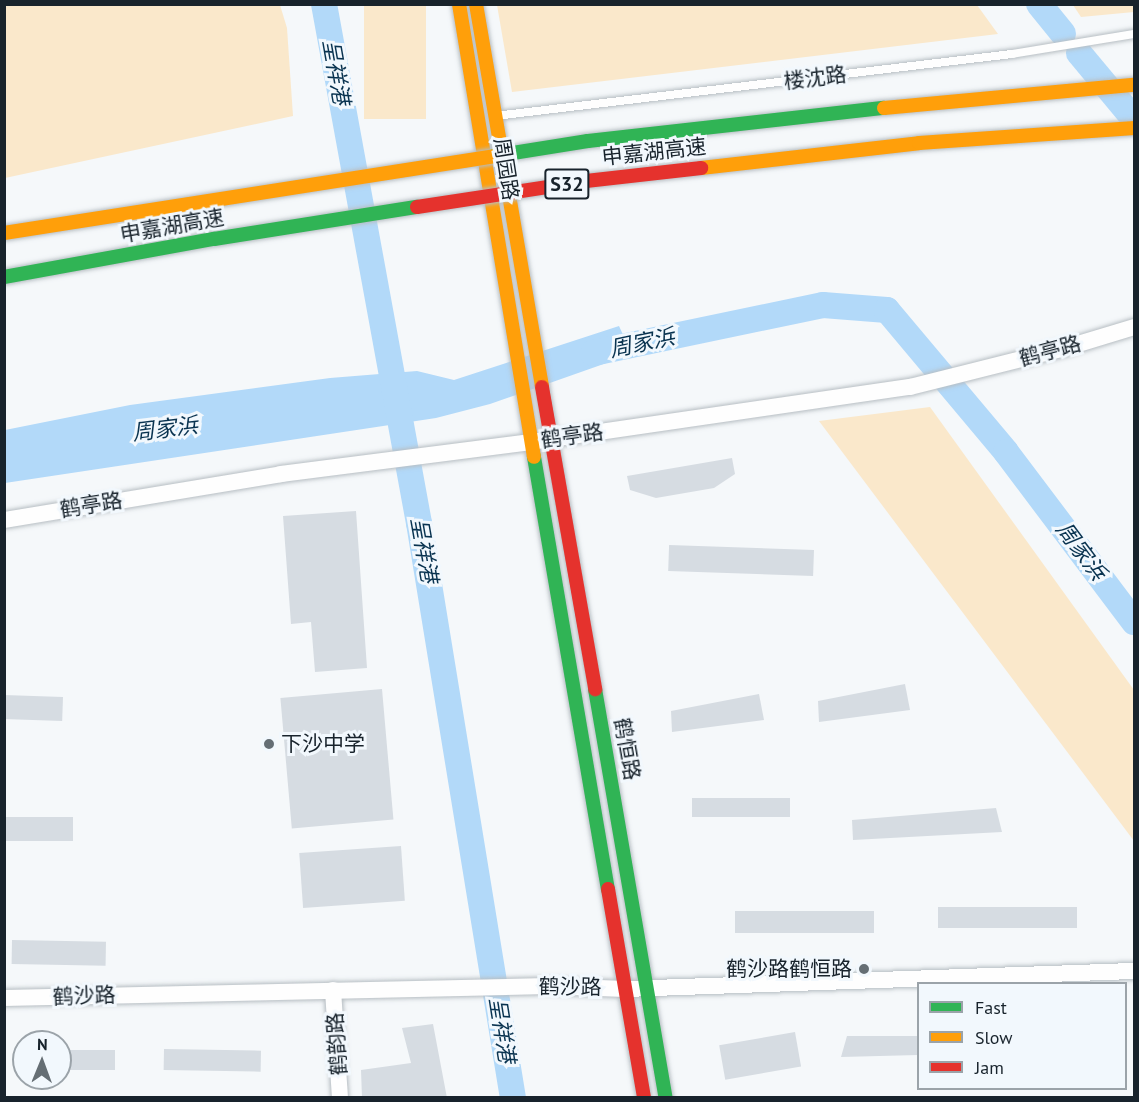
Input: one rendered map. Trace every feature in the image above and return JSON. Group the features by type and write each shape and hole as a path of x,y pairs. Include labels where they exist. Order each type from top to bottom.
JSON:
{"main road":[{"name":"周园路","path":"459,4 526,411"},
{"name":"周园路","path":"476,4 545,407"},
{"name":"申嘉湖高速","path":"4,233 588,141 914,105 1134,85"},
{"name":"申嘉湖高速","path":"4,277 214,239 586,181 920,143 1134,128"},
{"name":"鹤恒路","path":"545,407 666,1098"},
{"name":"鹤恒路","path":"526,411 644,1098"}],"street":[{"name":"鹤亭路","path":"4,520 269,476 549,440 910,387 1065,348 1134,327"},
{"name":"鹤沙路","path":"4,998 548,986 625,989 1134,972"},
{"name":"鹤韵路","path":"333,990 340,1098"}],"lane":[{"name":"楼沈路","path":"495,116 1012,54 1134,33"}],"shaded area":[{"path":"4,5 280,5 287,28 293,116 5,178"},
{"path":"364,5 426,5 426,119 364,119"},
{"path":"497,5 977,5 998,34 512,92"},
{"path":"1073,5 1134,5 1134,12 1081,17"},
{"path":"930,407 1134,690 1134,841 819,421"}],"water":[{"path":"619,326 632,354 490,404 436,418 5,483 5,430 130,405 330,378 417,371 454,380"}],"building":[{"path":"732,458 735,474 714,488 656,498 630,490 627,476"},
{"path":"356,511 367,668 315,672 311,622 291,624 283,516"},
{"path":"669,545 814,550 813,576 668,571"},
{"path":"905,684 910,710 819,722 818,701"},
{"path":"382,689 393,820 292,828 280,698"},
{"path":"759,694 764,720 672,732 671,711"},
{"path":"4,695 63,697 62,721 4,719"},
{"path":"692,798 790,798 790,817 692,817"},
{"path":"996,808 1002,832 853,840 852,820"},
{"path":"4,817 73,817 73,841 4,841"},
{"path":"401,846 405,901 303,908 299,853"},
{"path":"938,907 1077,907 1077,928 938,928"},
{"path":"735,911 874,911 874,933 735,933"},
{"path":"12,940 106,942 106,966 12,964"},
{"path":"433,1024 447,1098 362,1098 361,1070 411,1063 402,1028"},
{"path":"795,1032 801,1066 725,1080 719,1045"},
{"path":"847,1036 917,1036 917,1055 841,1057"},
{"path":"164,1049 261,1051 261,1072 164,1070"},
{"path":"72,1050 115,1050 115,1070 72,1070"}],"waterway":[{"name":"呈祥港","path":"324,4 419,523 513,1098"},
{"path":"1039,4 1063,34"},
{"path":"1079,53 1134,119"},
{"name":"周家浜","path":"593,353 823,305 887,310 1006,452 1134,622"}],"traffic: fast":[{"path":"494,156 588,141 884,108"},
{"path":"4,277 214,239 417,207"},
{"path":"534,457 608,889"},
{"path":"595,689 666,1098"}],"traffic: slow":[{"path":"459,4 534,457"},
{"path":"476,4 542,387"},
{"path":"884,108 1134,85"},
{"path":"701,168 919,143 1134,128"},
{"path":"4,233 494,156"}],"traffic: jam":[{"path":"417,207 586,181 701,168"},
{"path":"542,387 595,689"},
{"path":"608,889 644,1098"}],"place":[{"name":"下沙中学","path":"269,744"},
{"name":"鹤沙路鹤恒路","path":"864,969"}]}
